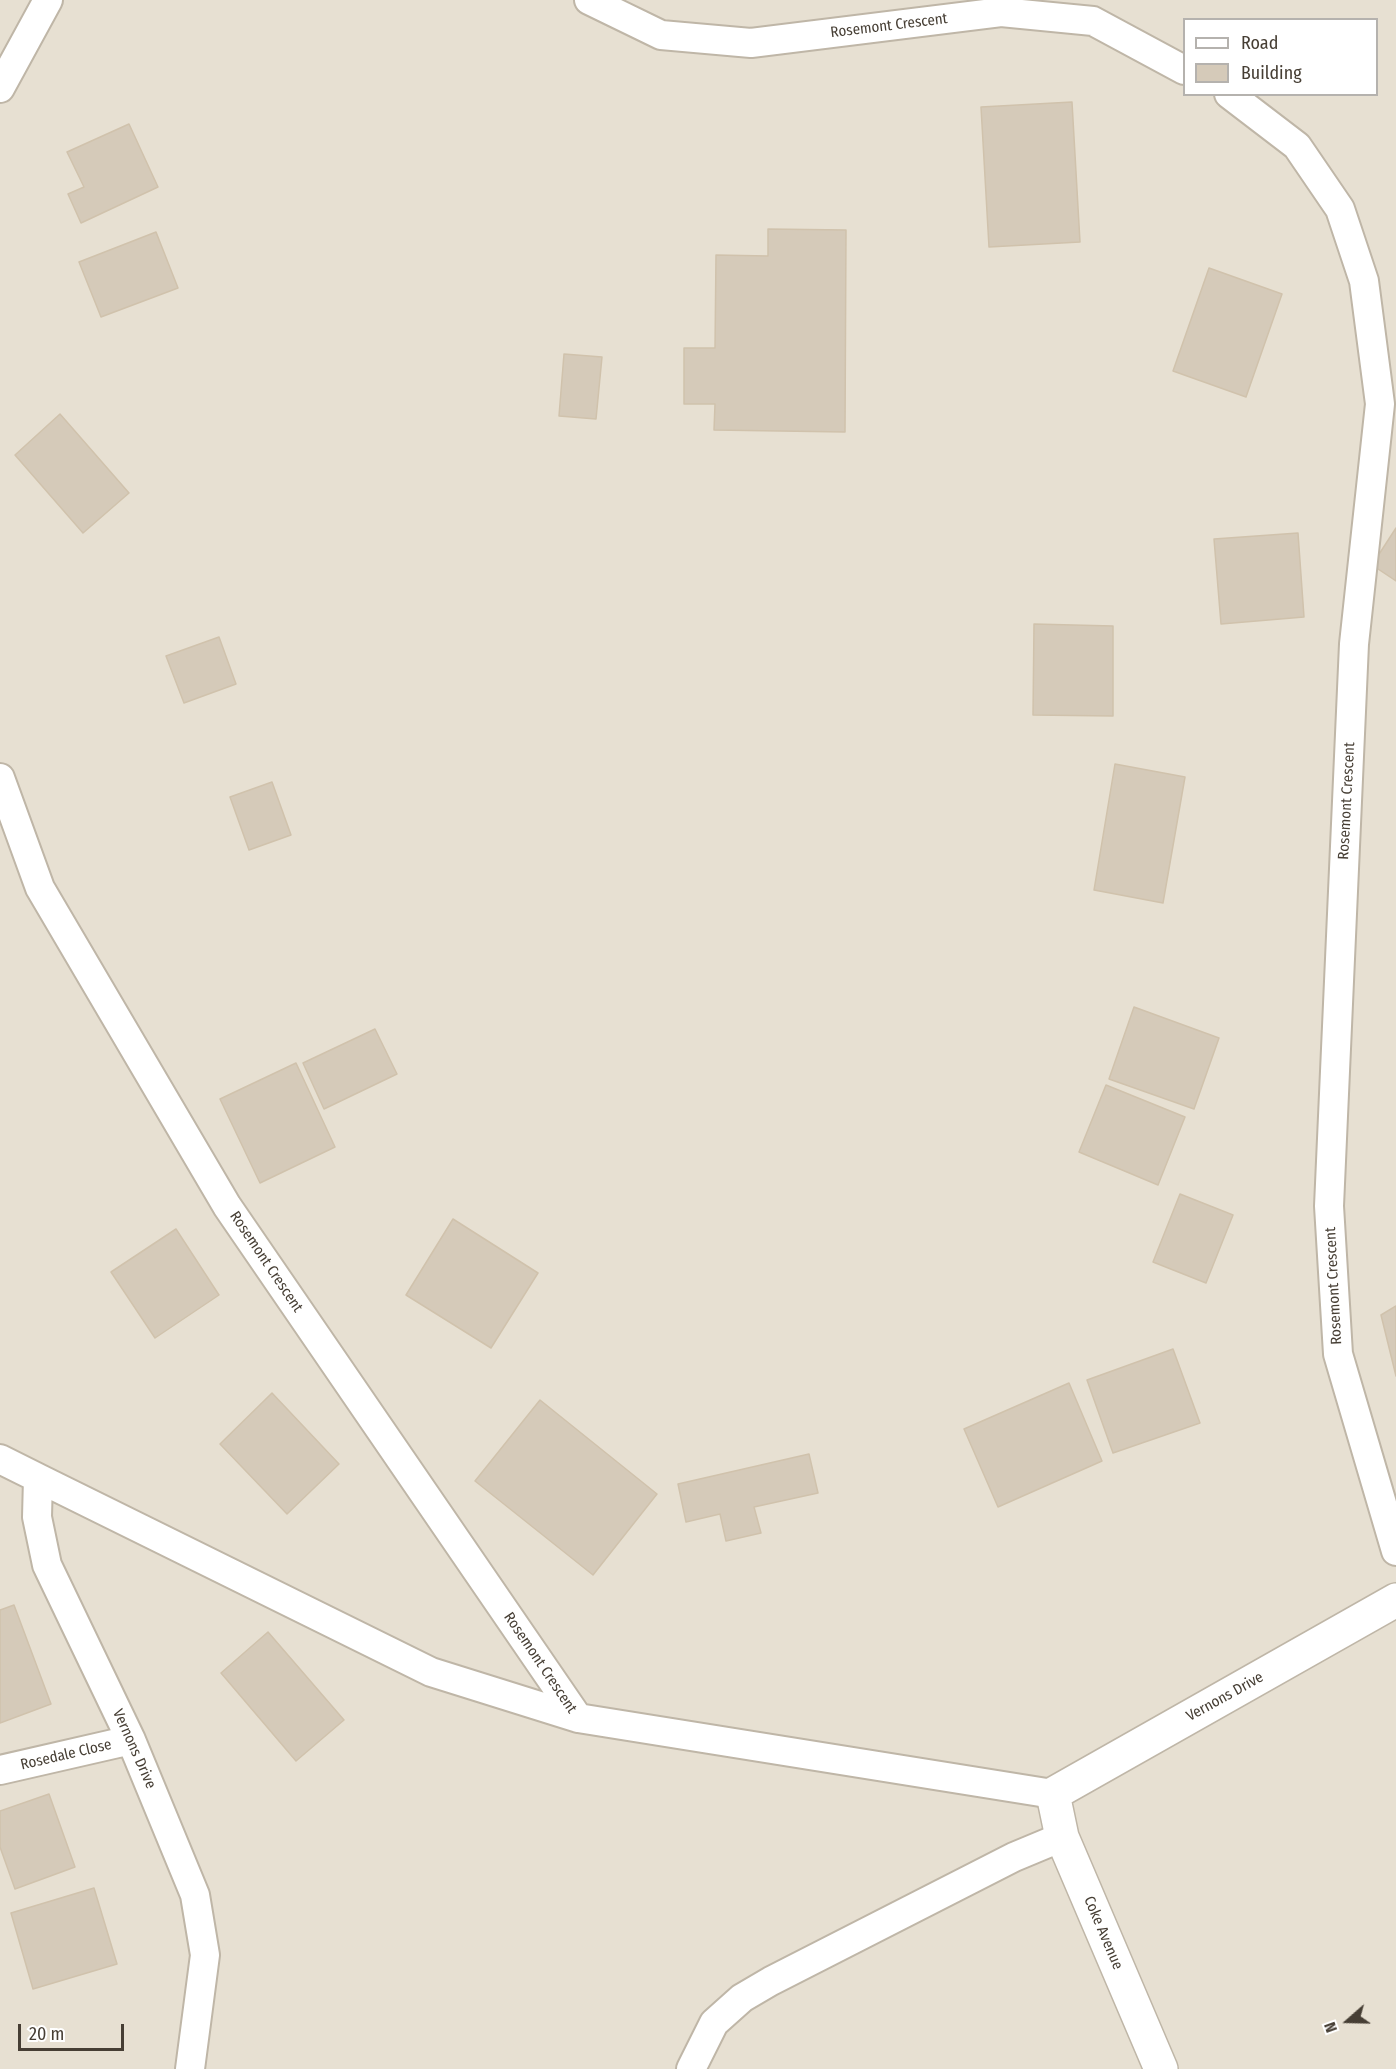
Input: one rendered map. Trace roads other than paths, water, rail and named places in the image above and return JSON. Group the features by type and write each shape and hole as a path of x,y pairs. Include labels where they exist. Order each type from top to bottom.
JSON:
{"street":[{"path":"0,88 48,0"},
{"name":"Rosemont Crescent","path":"589,0 661,35 751,43 1007,6 1093,21 1183,69"},
{"name":"Rosemont Crescent","path":"1232,96 1296,147 1340,209 1364,281 1380,404 1354,644 1329,1206 1338,1354 1396,1551"},
{"name":"Rosemont Crescent","path":"0,778 40,888 227,1206 578,1718"},
{"path":"0,1459 431,1672 578,1718 1053,1794"},
{"name":"Vernons Drive","path":"38,1478 37,1517 47,1565 131,1740 195,1895 205,1955 190,2069"},
{"name":"Vernons Drive","path":"1053,1794 1396,1600"},
{"name":"Rosedale Close","path":"0,1770 131,1740"},
{"name":"Coke Avenue","path":"1053,1794 1062,1837 1161,2069"},
{"path":"691,2069 714,2023 742,1998 1003,1862 1062,1837"}]}
